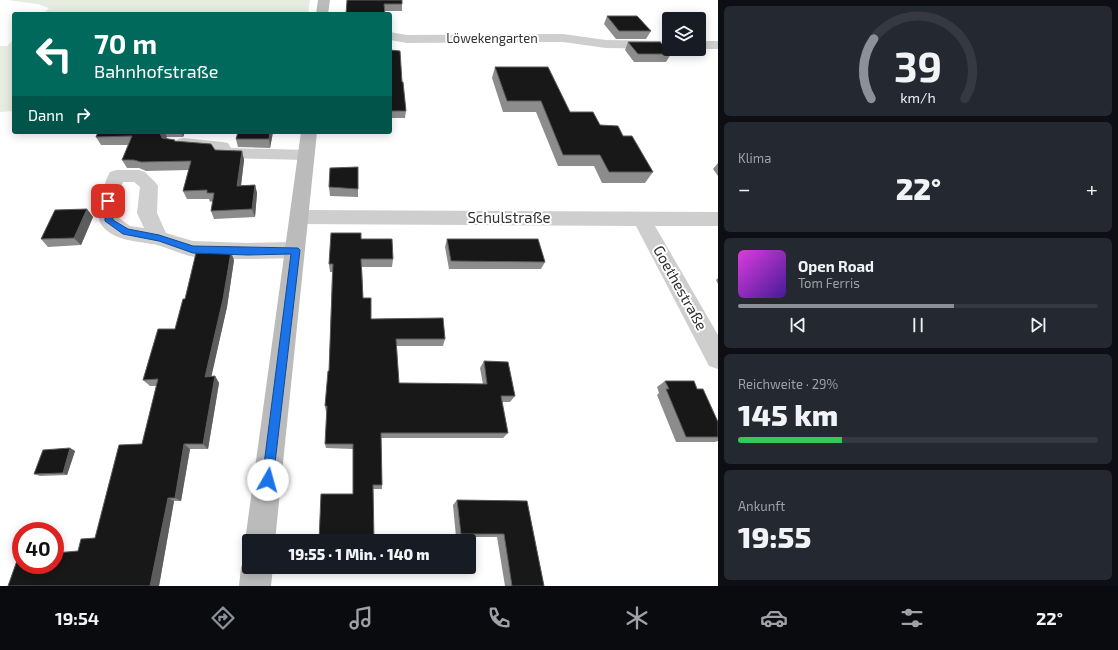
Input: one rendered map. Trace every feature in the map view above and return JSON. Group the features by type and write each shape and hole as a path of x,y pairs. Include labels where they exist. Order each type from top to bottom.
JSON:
{"street":[{"path":"322,12 324,0"},
{"path":"584,30 594,42"},
{"name":"Löwekengarten","path":"392,36 407,39 563,38 606,44 662,45"},
{"path":"706,45 718,45"},
{"path":"261,534 309,134"},
{"path":"173,142 222,147 224,153 306,155"},
{"name":"Schulstraße","path":"300,217 718,219"},
{"name":"Goethestraße","path":"642,219 718,358"},
{"path":"159,238 193,249 248,251 296,250"},
{"path":"255,586 256,574"}],"shaded area":[{"path":"7,0 310,0 308,12 45,12 49,8 37,4"},
{"path":"12,41 12,111 0,112 0,46 7,46"}],"building":[{"path":"347,0 402,0 402,4 384,4 385,12 346,12"},
{"path":"607,16 637,16 651,31 619,31"},
{"path":"628,42 660,42 662,44 662,54 638,54"},
{"path":"392,50 400,51 406,111 392,111"},
{"path":"495,67 548,67 570,112 593,112 600,125 618,126 623,136 632,136 653,172 609,172 600,155 563,155 541,101 507,101"},
{"path":"97,134 160,134 162,138 175,140 174,141 211,144 215,150 242,151 237,186 255,185 252,209 211,211 214,193 207,193 207,190 183,191 191,161 141,162 134,160 122,160 132,136 96,137"},
{"path":"237,134 270,134 269,139 236,139"},
{"path":"358,167 358,189 329,187 330,168"},
{"path":"87,209 74,238 41,239 55,210"},
{"path":"331,233 361,233 361,239 392,239 393,259 361,259 363,298 371,298 371,319 443,318 445,339 396,339 399,383 487,384 484,361 508,362 515,396 501,396 508,433 381,433 382,485 373,485 374,534 319,534 321,494 353,494 353,444 325,444 327,406 325,406 329,371 333,264 329,264"},
{"path":"447,239 538,239 545,262 451,261"},
{"path":"231,252 223,299 205,377 215,376 203,444 184,444 175,498 168,498 150,586 8,586 12,574 64,574 64,552 78,551 81,539 95,538 119,445 142,444 158,379 143,380 158,329 175,329 183,299 185,299 196,253"},
{"path":"665,381 694,381 697,389 703,389 718,422 718,437 686,437 666,389 669,389"},
{"path":"70,448 63,473 34,474 43,450"},
{"path":"457,500 527,501 544,586 512,586 504,534 461,534"}],"route":[{"path":"108,201 109,221 125,232 159,238 193,249 248,251 296,250 268,480"}]}
